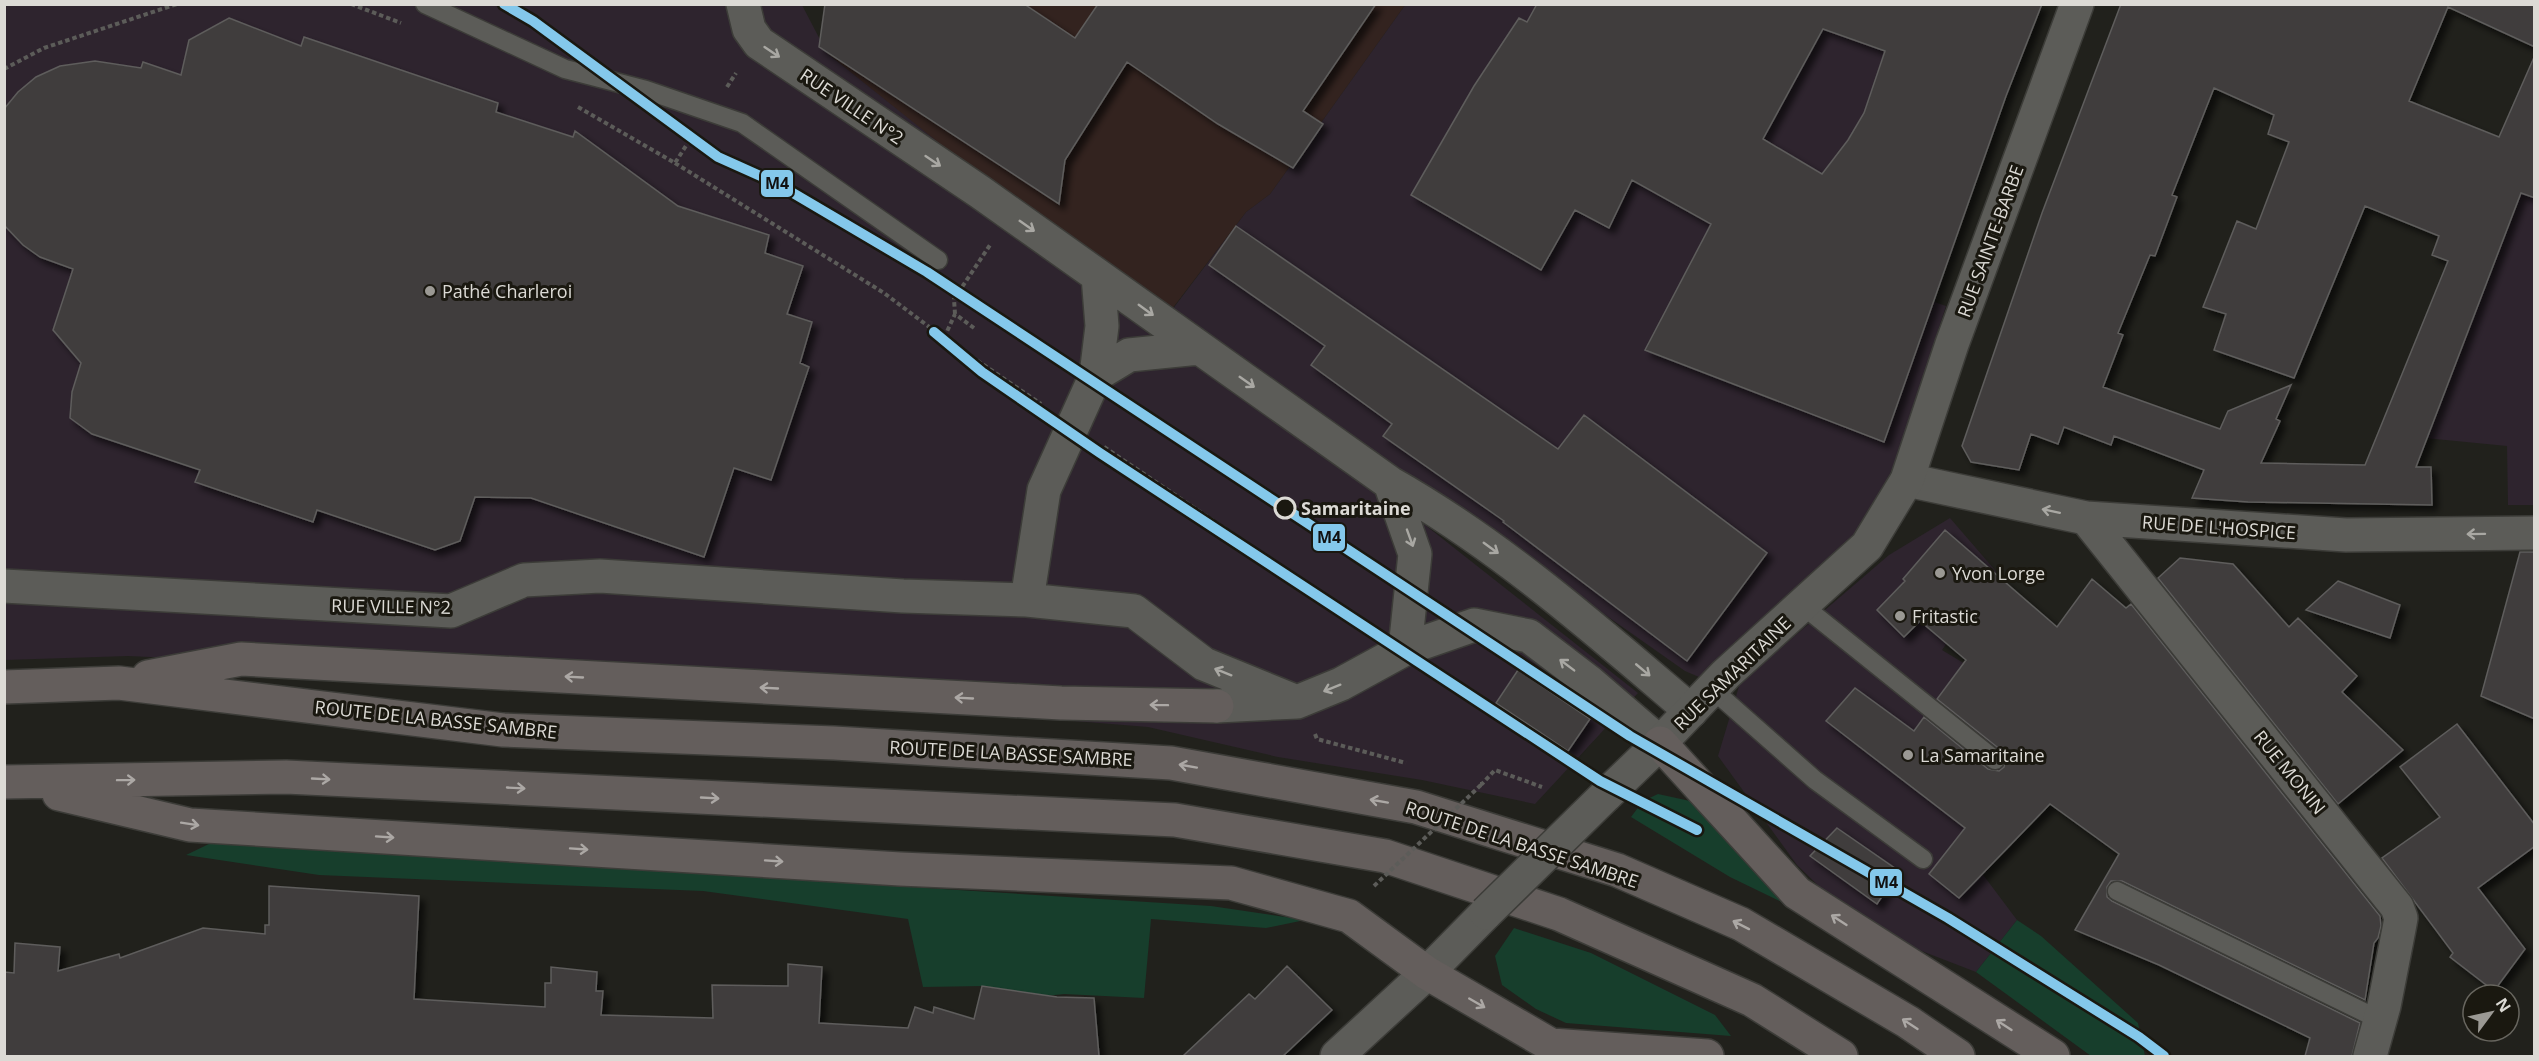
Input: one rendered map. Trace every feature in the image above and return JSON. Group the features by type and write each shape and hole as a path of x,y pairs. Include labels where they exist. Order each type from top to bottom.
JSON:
{"highway":[{"path":"119,683 241,659 1061,703 1217,705"},
{"name":"ROUTE DE LA BASSE SAMBRE","path":"4,687 119,683 503,730 834,743 1171,763 1416,807 1617,870 1741,924 1908,1023 1958,1056"},
{"path":"1660,743 1797,893 2053,1056"},
{"path":"7,782 286,777 1175,820 1385,856 1559,914 1752,1000 1841,1056"},
{"path":"7,782 190,825 900,868 1231,883 1349,916 1427,973 1551,1045 1707,1056"}],"street":[{"name":"RUE VILLE N°2","path":"743,4 749,29 759,43 980,192 1390,483 1426,503 1495,551 1604,636 1702,700"},
{"name":"RUE SAINTE-BARBE","path":"1907,480 1952,344 2077,4"},
{"path":"1028,600 1044,490 1096,375 1102,326 1098,276"},
{"path":"1096,375 1130,355 1199,348"},
{"name":"RUE DE L'HOSPICE","path":"1907,480 2086,518 2346,535 2535,533"},
{"name":"RUE SAMARITAINE","path":"1336,1056 1427,973 1702,700 1867,546 1907,480"},
{"path":"1390,483 1415,554 1405,649"},
{"name":"RUE MONIN","path":"2086,518 2397,907 2401,918 2380,1020 2370,1056"},
{"name":"RUE VILLE N°2","path":"4,586 451,611 524,580 600,576 903,596 1028,600 1134,610 1204,664 1297,702"},
{"path":"1217,705 1297,702 1341,684 1405,649 1474,625 1529,636 1588,681 1660,743"}],"lane":[{"path":"425,4 566,69 646,90 742,123 938,260"},
{"path":"1802,605 1995,760"},
{"path":"1702,700 1923,859"},
{"path":"2117,891 2380,1020"}],"path":[{"path":"4,69 44,48 177,4"},
{"path":"675,163 884,293 944,338 1073,426 1568,757"},
{"path":"944,338 955,314 954,299 966,281"},
{"path":"955,314 974,328"},
{"path":"1297,702 1317,739 1409,764"},
{"path":"1374,886 1495,770 1542,787"},
{"path":"1475,782 1482,784"}],"shaded area":[{"path":"4,5 802,5 827,53 1638,693 1535,804 1422,780 1278,757 1148,727 442,670 128,656 5,660"},
{"path":"829,5 1405,5 1270,194 1246,212 1162,322 827,53"},
{"path":"1405,5 1937,5 1984,56 2017,67 2002,107 1871,280 1946,306 1896,460 1866,530 1706,680 1685,671 1172,310 1246,212 1270,194"},
{"path":"2534,60 2534,505 2508,505 2507,446 2384,434"},
{"path":"1950,518 2000,576 1942,650 1990,679 2050,735 1960,844 2017,920 1976,972 1862,928 1797,865 1718,756 1740,683 1889,555"}],"green space":[{"path":"1658,794 1690,801 1804,913 1730,877 1631,817 1643,801"},
{"path":"211,843 1211,906 1305,920 1266,928 1151,919 1144,998 1064,994 1046,996 984,986 923,987 908,919 703,891 319,875 186,855"},
{"path":"2017,920 2041,936 2138,1023 2145,1056 2091,1056 1976,972"},
{"path":"1514,928 1591,953 1715,1015 1731,1036 1566,1023 1536,1009 1502,985 1495,956"}],"building":[{"path":"825,4 1024,4 1075,38 1098,4 1376,4 1303,111 1323,124 1293,168 1218,124 1127,62 1065,160 1059,204 819,47"},
{"path":"1537,4 2042,4 2006,96 1884,442 1645,350 1711,224 1632,180 1609,228 1575,210 1541,270 1411,195 1474,86 1519,18 1527,22","holes":["1823,29 1885,51 1864,113 1848,140 1822,174 1763,139"]},
{"path":"2121,4 2535,4 2535,47 2448,7 2409,101 2499,137 2535,55 2535,198 2521,193 2416,467 2431,467 2432,505 2248,502 2192,498 2204,470 2114,436 2111,445 2064,427 2058,444 2031,434 2019,470 1971,462 1962,446 2042,213","holes":["2214,88 2274,115 2268,134 2289,142 2256,229 2237,221 2203,307 2226,314 2214,350 2294,378 2365,206 2439,236 2432,255 2448,261 2365,465 2261,463 2280,421 2276,419 2291,385 2228,411 2220,429 2103,387 2123,335 2118,333 2150,255 2155,256 2177,197 2172,195"]},
{"name":"Pathé Charleroi","path":"229,18 301,46 304,37 498,103 496,112 573,137 575,131 678,206 769,235 765,253 803,266 787,314 812,322 800,363 809,367 771,480 734,468 704,557 531,498 475,497 460,541 435,550 317,510 313,522 195,482 200,470 92,434 70,418 72,392 81,363 53,330 73,269 40,257 23,245 4,225 4,109 18,92 36,77 60,66 95,61 141,68 143,62 181,75 189,40"},
{"path":"1236,226 1558,449 1584,415 1767,553 1687,661 1504,521 1383,436 1392,424 1311,365 1325,346 1209,265"},
{"path":"1945,530 2057,627 2092,579 2126,608 2131,604 2380,916 2381,926 2374,943 2365,1000 2122,881 2111,881 2107,887 2107,897 2112,901 2360,1023 2352,1056 2305,1056 2310,1038 2159,965 2075,930 2119,854 2050,804 1959,898 1929,874 1965,828 1826,721 1855,688 1914,731 1924,717 1988,769 1999,771 2004,767 2006,756 2002,751 1937,699 1966,660 1920,621 1904,637 1877,610 1905,581 1903,579"},
{"path":"2520,552 2535,552 2535,719 2481,696"},
{"path":"2180,558 2233,564 2289,627 2298,618 2357,676 2342,692 2403,750 2338,804 2158,578"},
{"path":"2338,581 2400,605 2390,638 2306,610"},
{"path":"1518,670 1590,719 1568,751 1496,703"},
{"path":"2457,724 2535,825 2535,846 2478,888 2525,949 2500,983 2484,983 2450,957 2453,953 2382,858 2440,817 2400,767"},
{"path":"1837,828 1899,871 1877,904 1810,856"},
{"path":"269,886 419,896 414,999 545,1007 545,983 551,983 551,967 597,972 596,991 603,991 601,1015 713,1018 712,985 788,986 788,964 822,967 819,1023 908,1028 915,1007 933,1013 934,1007 974,1019 982,986 1057,997 1094,998 1099,1056 4,1056 4,972 14,973 15,943 60,947 58,971 119,954 120,958 203,928 265,934 265,925 269,925"},
{"path":"1287,966 1332,1010 1283,1056 1183,1056 1249,994 1255,999"}],"transit line":[{"name":"M4","path":"504,4 533,21 718,157 776,183 927,272 1630,736 1948,918 2139,1037 2164,1056"},
{"name":"M4","path":"934,332 982,372 1100,453 1600,781 1697,830"}],"place":[{"name":"Pathé Charleroi","path":"430,291"},
{"name":"Samaritaine","path":"1285,508"},
{"name":"Yvon Lorge","path":"1940,573"},
{"name":"Fritastic","path":"1900,616"},
{"name":"La Samaritaine","path":"1908,755"}]}
